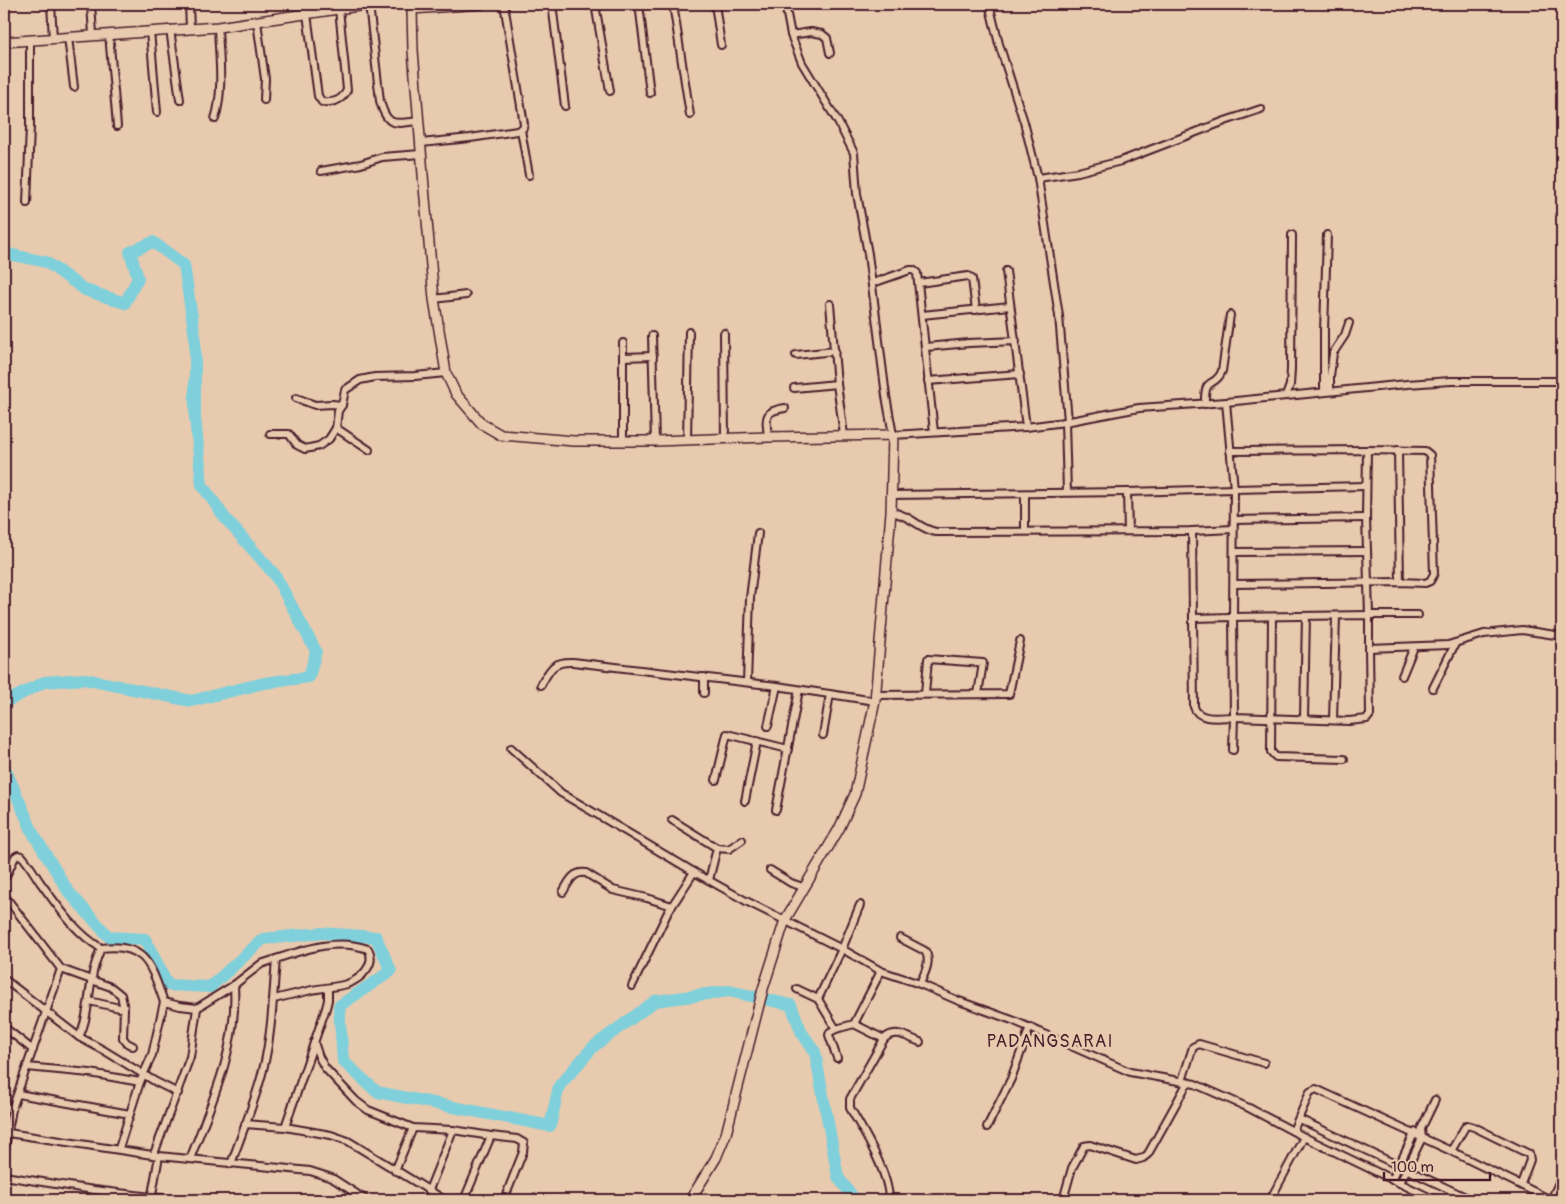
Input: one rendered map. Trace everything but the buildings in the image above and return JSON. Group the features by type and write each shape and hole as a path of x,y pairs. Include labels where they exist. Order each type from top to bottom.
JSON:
{"street":[{"path":"52,4 53,39"},
{"path":"91,4 93,34"},
{"path":"189,4 190,28"},
{"path":"4,42 93,34 218,27 370,4 380,101 384,113 387,119 395,124 418,121"},
{"path":"481,4 414,6 413,50 434,299 446,373 450,385 465,406 482,424 500,435 574,441 655,441 893,435 1026,427 1066,422 1139,408 1205,404 1451,381 1562,381"},
{"path":"504,4 524,124 521,130 530,175"},
{"path":"552,4 565,106"},
{"path":"595,4 610,91"},
{"path":"639,4 650,93"},
{"path":"673,4 690,115"},
{"path":"715,4 721,45"},
{"path":"690,1200 716,1158 722,1144 763,989 785,920 839,829 848,811 859,776 875,698 891,512 893,435 886,396 873,283 858,203 854,153 838,122 805,68 792,35 785,4"},
{"path":"989,4 999,44 1024,122 1038,178 1058,308 1066,422 1067,492"},
{"path":"307,14 318,96 322,102 331,102 339,100 347,90 339,9"},
{"path":"258,22 265,79 264,100"},
{"path":"215,119 219,108 220,94 218,27"},
{"path":"170,29 180,100"},
{"path":"150,31 157,112"},
{"path":"792,35 811,32 822,34 827,38 830,53"},
{"path":"109,34 117,126"},
{"path":"68,37 74,87"},
{"path":"27,203 30,160 30,40"},
{"path":"1038,178 1078,172 1120,161 1261,109"},
{"path":"421,143 521,130"},
{"path":"321,171 361,164 382,157 421,154"},
{"path":"1286,396 1290,384 1291,369 1292,235"},
{"path":"1327,235 1324,331 1327,392"},
{"path":"873,283 913,270 917,273 934,432"},
{"path":"1006,272 1026,427"},
{"path":"919,283 968,276 972,279 976,310"},
{"path":"434,299 466,295"},
{"path":"830,304 837,384 844,435"},
{"path":"922,314 1010,306"},
{"path":"1205,404 1205,389 1210,382 1221,374 1230,315"},
{"path":"1327,392 1333,353 1345,335 1349,323"},
{"path":"687,440 689,332"},
{"path":"724,333 724,439"},
{"path":"652,336 655,441"},
{"path":"926,347 1016,341"},
{"path":"623,343 623,441"},
{"path":"796,355 835,351"},
{"path":"623,357 653,356"},
{"path":"270,434 289,434 300,447 305,449 319,446 329,439 336,428 338,411 342,405 346,390 360,380 367,377 446,373"},
{"path":"928,380 1020,374"},
{"path":"794,388 837,384"},
{"path":"296,398 315,405 342,405"},
{"path":"1226,402 1234,489 1233,750"},
{"path":"768,437 766,420 768,413 785,408"},
{"path":"336,428 368,450"},
{"path":"1192,531 1195,712 1206,717 1364,720 1369,717 1369,615 1366,518 1367,450"},
{"path":"1398,450 1400,582"},
{"path":"1230,451 1425,450 1430,455 1434,574 1430,581 1425,583 1234,584"},
{"path":"892,495 1025,494 1366,486"},
{"path":"1127,492 1128,531"},
{"path":"1025,494 1025,532"},
{"path":"891,512 904,515 924,528 936,532 1192,531 1233,529"},
{"path":"1234,520 1366,518"},
{"path":"747,682 750,598 758,533"},
{"path":"1234,552 1367,551"},
{"path":"1193,618 1418,614"},
{"path":"1272,616 1271,752 1276,757 1344,758"},
{"path":"1304,718 1306,616"},
{"path":"1333,720 1336,616"},
{"path":"1369,648 1455,644 1484,634 1505,631 1522,630 1562,636"},
{"path":"541,684 551,669 562,661 875,698 924,694 1009,694 1020,641"},
{"path":"1433,688 1455,644"},
{"path":"1402,676 1414,647"},
{"path":"924,694 928,659 983,663 978,694"},
{"path":"704,677 704,693"},
{"path":"768,726 777,686"},
{"path":"776,810 799,690"},
{"path":"823,735 830,694"},
{"path":"716,780 727,734 788,749"},
{"path":"744,801 757,742"},
{"path":"511,748 561,793 694,872 842,948 881,971 920,984 1030,1028 1130,1072 1185,1082 1249,1108 1304,1137 1436,1200"},
{"path":"672,820 717,848 729,849 742,840"},
{"path":"709,880 717,848"},
{"path":"4,880 15,857 18,855 22,856 52,898 90,942 101,948 120,947 139,954 146,959 150,966 164,1002 156,1040 140,1082 119,1148"},
{"path":"770,870 791,883 803,887"},
{"path":"563,892 574,874 581,872 586,873 612,890 672,906"},
{"path":"632,986 672,906 694,872"},
{"path":"4,895 61,969 111,987 122,995 124,1009 123,1038 133,1046"},
{"path":"818,999 860,905"},
{"path":"900,938 928,954 928,963 920,984"},
{"path":"164,1002 198,1008 234,985 261,964 324,945 352,944 368,949 371,954 372,960 369,967 363,974 348,983 274,999"},
{"path":"79,1037 89,1002 91,980 101,948"},
{"path":"231,1164 258,1091 264,1068 274,999 276,960"},
{"path":"4,1163 5,1142 12,1109 61,969"},
{"path":"854,1024 881,971"},
{"path":"4,979 79,1037 143,1075 178,1093"},
{"path":"190,1159 219,1084 232,1036 234,985"},
{"path":"285,1127 328,1000 328,988"},
{"path":"797,989 818,999 836,1028"},
{"path":"89,1002 124,1009"},
{"path":"151,1199 156,1155 190,1057 198,1008"},
{"path":"837,1058 829,1035 836,1028 854,1024 884,1039"},
{"path":"4,1027 33,1050"},
{"path":"988,1127 1011,1079 1030,1028"},
{"path":"889,1200 887,1186 869,1141 849,1104 864,1072 889,1034 894,1032 920,1042"},
{"path":"314,1041 325,1068 356,1102 368,1110 413,1128 453,1130 517,1139 524,1143 523,1152 504,1200"},
{"path":"1063,1200 1072,1168 1084,1146 1090,1144 1136,1160 1143,1158 1152,1148 1185,1082 1194,1048 1199,1044 1264,1063"},
{"path":"27,1067 90,1073 140,1082"},
{"path":"1293,1131 1310,1092 1316,1089 1521,1184 1551,1200 1559,1190 1562,1176"},
{"path":"18,1094 130,1114"},
{"path":"1392,1180 1414,1134 1421,1129 1435,1100"},
{"path":"4,1106 12,1109"},
{"path":"1299,1119 1472,1200"},
{"path":"245,1124 285,1127 340,1138 445,1200"},
{"path":"1451,1151 1465,1127 1467,1125 1474,1127 1529,1154 1530,1160 1521,1184"},
{"path":"395,1170 413,1128"},
{"path":"1400,1183 1422,1138 1421,1129"},
{"path":"429,1190 453,1130"},
{"path":"8,1132 156,1155 296,1169 318,1173 332,1178 366,1200"},
{"path":"464,1200 490,1136"},
{"path":"1270,1200 1304,1137"},
{"path":"4,1176 151,1199 176,1200"},
{"path":"350,1200 355,1193"}],"waterway":[{"path":"4,253 46,262 85,290 125,303 138,278 130,252 153,242 184,265 195,337 195,417 202,485 225,518 275,575 316,651 309,677 264,683 191,701 84,679 44,682 4,703"},
{"path":"4,766 33,833 68,891 109,937 145,939 168,985 210,987 263,939 321,933 376,937 391,971 339,1006 343,1061 377,1092 550,1126 559,1086 593,1047 655,1001 729,991 791,1005 802,1033 815,1052 838,1177 855,1200"}],"district":[{"name":"PADANGSARAI","path":"1050,1041"}]}
